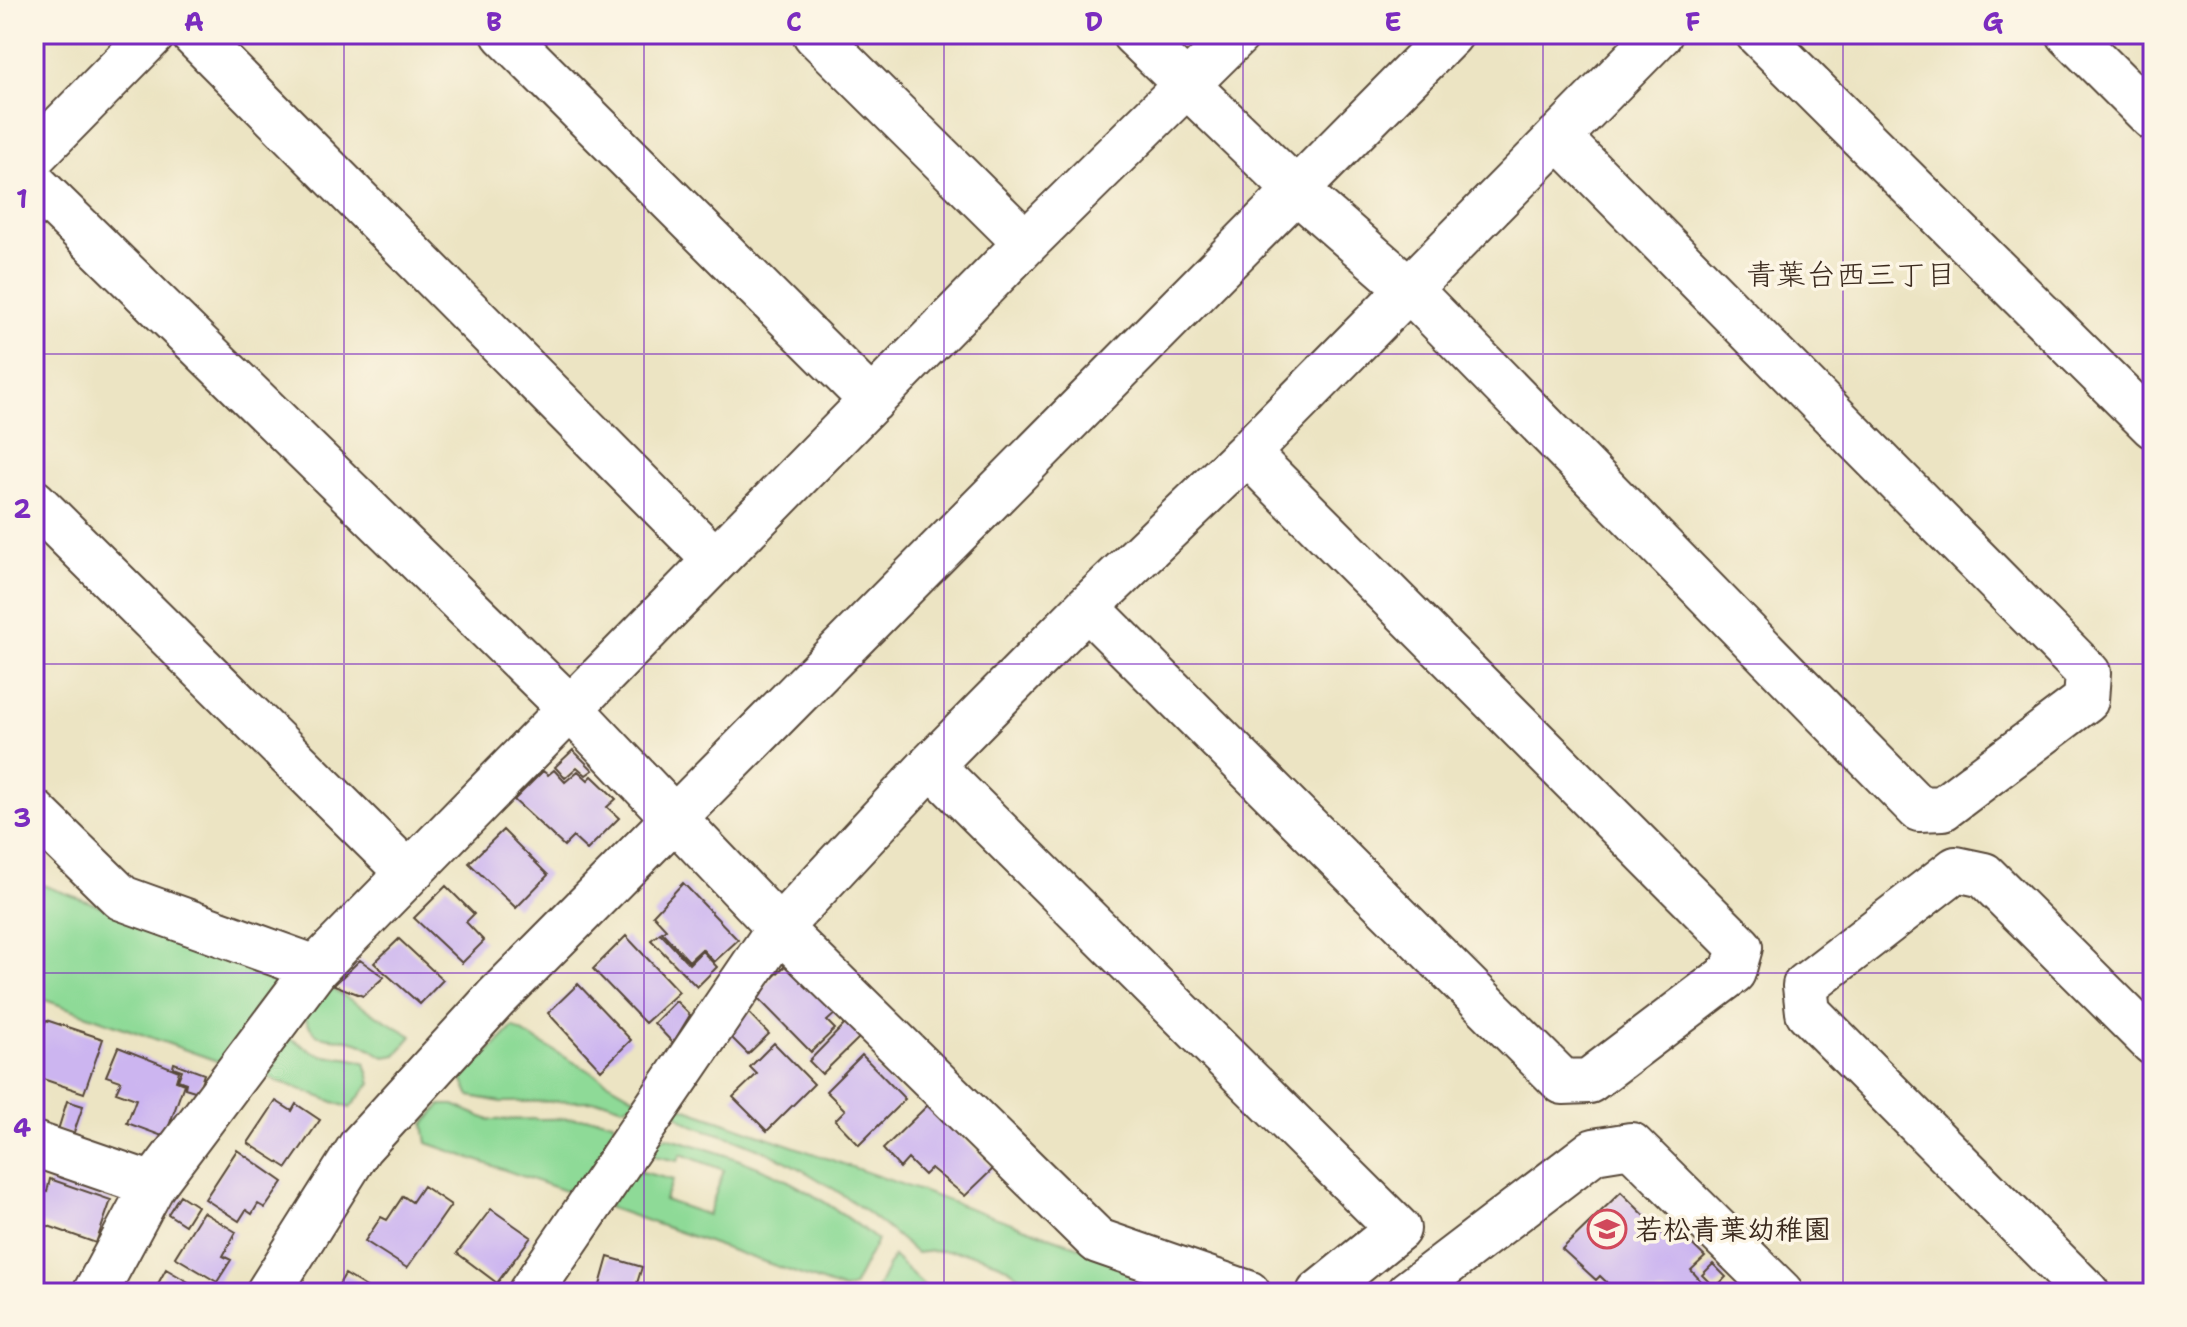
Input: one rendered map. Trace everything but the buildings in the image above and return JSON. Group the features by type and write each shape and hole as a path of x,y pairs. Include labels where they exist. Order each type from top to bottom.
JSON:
{"street":[{"path":"34,155 153,34"},
{"path":"193,34 715,560"},
{"path":"504,34 872,401"},
{"path":"815,34 1026,243"},
{"path":"1134,34 1297,191 1407,287 1919,809 1943,808 2086,700 2088,673 1558,137"},
{"path":"95,1293 153,1185 316,968 1026,243 1188,87 1238,34"},
{"path":"268,1293 360,1147 496,998 1451,34"},
{"path":"530,1293 779,928 931,765 1087,607 1247,453 1407,287 1660,34"},
{"path":"1758,34 2153,426"},
{"path":"2069,34 2153,118"},
{"path":"34,184 570,708 779,928 1098,1241 1248,1293"},
{"path":"1087,607 1563,1082 1589,1081 1733,972 1740,947 1247,453"},
{"path":"34,502 408,873"},
{"path":"931,765 1398,1229 1319,1293"},
{"path":"34,812 122,898 316,968"},
{"path":"2087,1293 1808,1012 1805,986 1956,869 1984,875 2153,1043"},
{"path":"34,1144 153,1185"},
{"path":"1408,1293 1594,1151 1631,1145 1781,1293"}],"green space":[{"path":"34,882 275,969 281,989 220,1062 34,996"},
{"path":"325,985 412,1036 396,1055 385,1057 357,1042 318,1035 307,1023 302,1011"},
{"path":"513,1027 639,1100 623,1107 605,1101 501,1102 470,1096 462,1079"},
{"path":"282,1036 316,1053 365,1063 371,1083 350,1108 254,1072"},
{"path":"441,1105 454,1105 489,1120 597,1118 613,1122 618,1133 583,1186 565,1191 427,1143 424,1124"},
{"path":"675,1105 1211,1293 1035,1293 1010,1270 982,1256 950,1251 916,1253 830,1186 758,1148 691,1124 678,1115 673,1109"},
{"path":"666,1137 726,1155 778,1176 826,1203 877,1240 853,1287 844,1290 608,1207 631,1173 642,1172 673,1180 664,1200 708,1215 724,1170 681,1154 678,1161 649,1155 653,1142"},
{"path":"893,1256 929,1290 934,1293 875,1293"}],"place":[{"name":"若松青葉幼稚園","path":"1607,1229"}],"district":[{"name":"青葉台西三丁目","path":"1851,274"}]}
